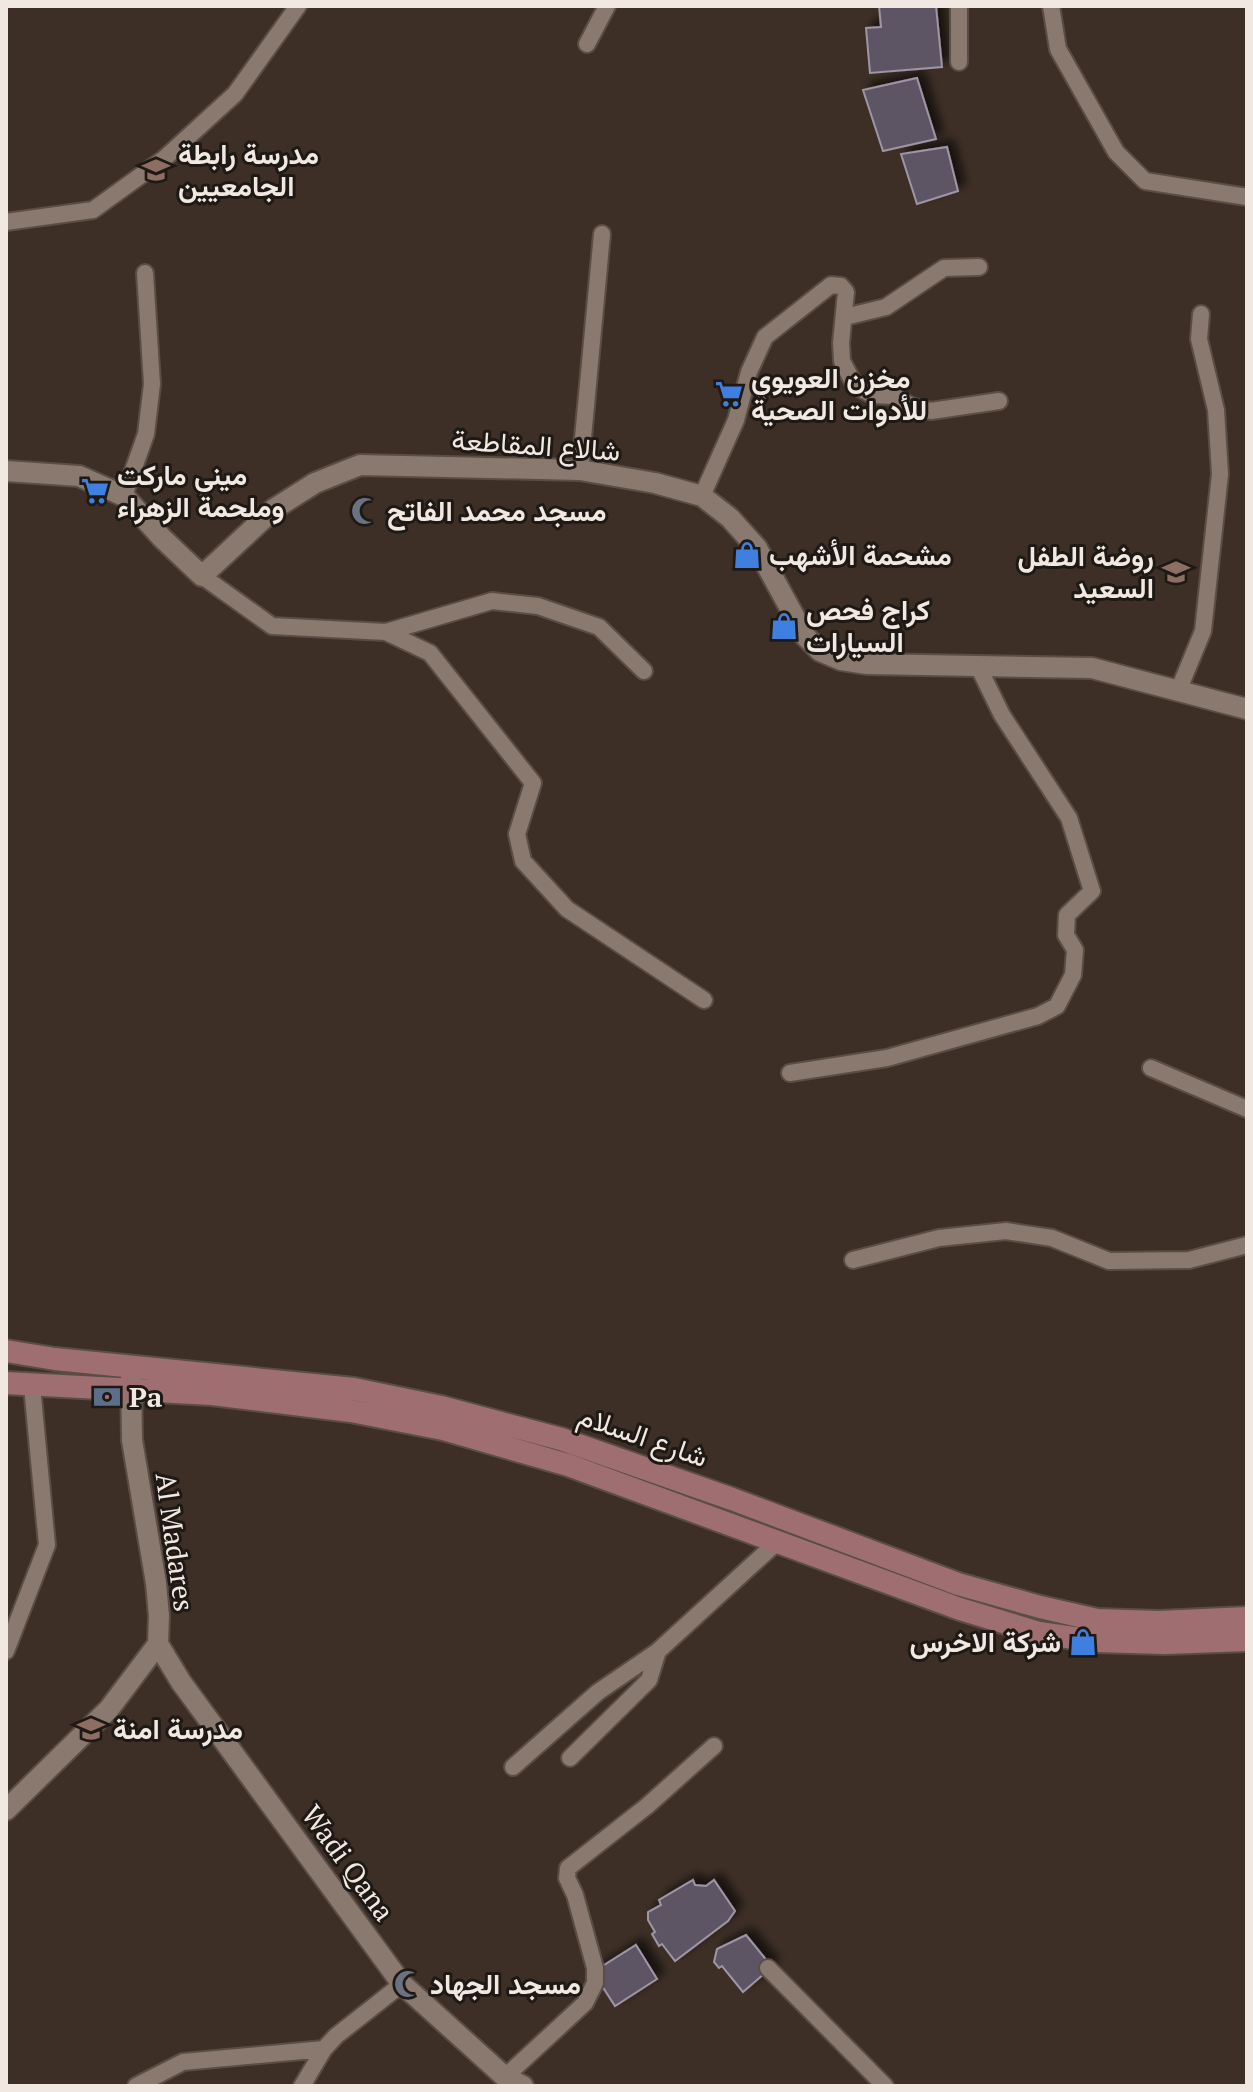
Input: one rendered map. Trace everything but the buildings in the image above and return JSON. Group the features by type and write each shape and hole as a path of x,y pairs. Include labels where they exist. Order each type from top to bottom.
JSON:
{"main road":[{"name":"شارع السلام","path":"6,1351 354,1389 561,1439 958,1584 1069,1614 1113,1621 1247,1618"},
{"name":"شارع السلام","path":"6,1383 212,1394 351,1411 443,1429 568,1465 960,1609 1039,1633 1095,1641 1165,1643 1247,1640"}],"street":[{"path":"6,222 93,210 165,158 235,94 298,6"},
{"path":"587,44 607,6"},
{"path":"959,6 959,62"},
{"path":"1051,6 1058,49 1116,152 1145,181 1247,197"},
{"path":"580,470 602,234"},
{"path":"845,317 886,307 944,268 979,267"},
{"path":"124,496 146,434 152,384 145,273"},
{"path":"702,496 736,420 749,372 765,337 831,285 839,285 846,290 842,361 852,380 868,394 894,396 911,406 931,411 999,401"},
{"path":"1179,689 1203,631 1220,474 1216,410 1199,339 1201,314"},
{"name":"شالاع المقاطعة","path":"202,576 274,509 315,483 360,465 580,470 655,483 702,496 730,518 757,548 805,636 820,651 841,660 867,664 1092,668 1247,709"},
{"path":"6,471 79,476 124,496 202,576 272,626 386,632 492,601 538,606 599,627 644,671"},
{"path":"386,632 430,653 533,783 517,834 523,861 567,909 704,1000"},
{"path":"790,1073 887,1058 1038,1016 1057,1006 1073,975 1075,950 1066,935 1067,915 1092,891 1069,818 1002,715 977,664"},
{"path":"1151,1068 1247,1109"},
{"path":"853,1260 939,1238 1006,1231 1052,1238 1109,1261 1189,1260 1247,1245"},
{"name":"Al Madares","path":"6,1810 109,1709 158,1644 159,1616 132,1440 132,1366"},
{"path":"6,1651 47,1545 32,1386"},
{"path":"513,1767 598,1692 658,1651 776,1543"},
{"name":"Wadi Qana","path":"158,1644 181,1682 402,1984 512,2083"},
{"path":"570,1758 649,1680 658,1651"},
{"path":"512,2083 585,2003 593,1990 595,1968 575,1895 567,1878 568,1868 647,1806 714,1746"},
{"path":"768,1968 885,2086"},
{"path":"302,2086 324,2049 336,2036 402,1984"},
{"path":"136,2086 183,2062 324,2049"}],"place":[{"name":"مدرسة رابطة الجامعيين","path":"156,170"},
{"name":"مخزن العويوي للأدوات الصحية","path":"729,394"},
{"name":"ميني ماركت وملحمة الزهراء","path":"95,491"},
{"name":"مسجد محمد الفاتح","path":"365,511"},
{"name":"مشحمة الأشهب","path":"747,555"},
{"name":"روضة الطفل السعيد","path":"1176,572"},
{"name":"كراج فحص السيارات","path":"784,626"},
{"name":"Pa","path":"107,1397"},
{"name":"شركة الاخرس","path":"1083,1642"},
{"name":"مدرسة امنة","path":"91,1729"},
{"name":"مسجد الجهاد","path":"408,1984"}]}
